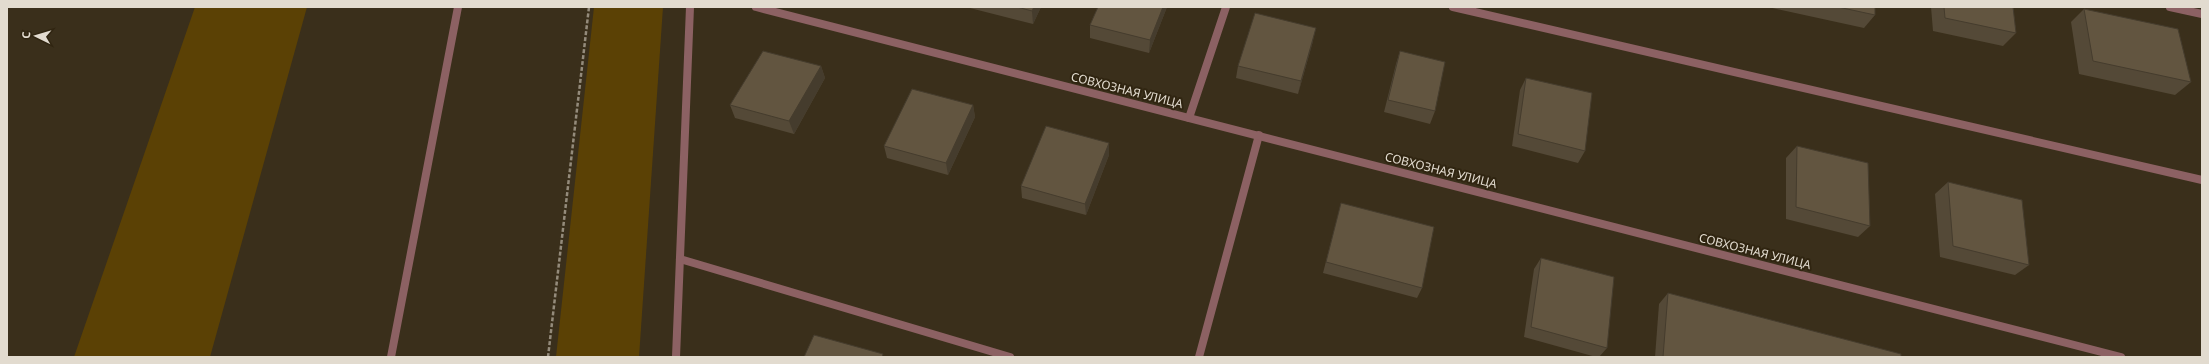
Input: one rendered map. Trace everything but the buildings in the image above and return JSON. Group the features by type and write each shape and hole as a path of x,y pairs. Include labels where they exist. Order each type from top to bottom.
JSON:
{"street":[{"path":"391,357 458,7"},
{"path":"676,357 690,7"},
{"name":"СОВХОЗНАЯ УЛИЦА","path":"756,7 2121,357"},
{"path":"1189,118 1226,7"},
{"path":"1453,7 2202,180"},
{"path":"2170,7 2202,14"},
{"path":"1199,357 1259,135"},
{"path":"680,259 1010,357"}],"path":[{"path":"548,357 589,7"}],"shaded area":[{"path":"195,7 307,7 210,357 74,357"},
{"path":"594,7 663,7 639,357 556,357"}]}
